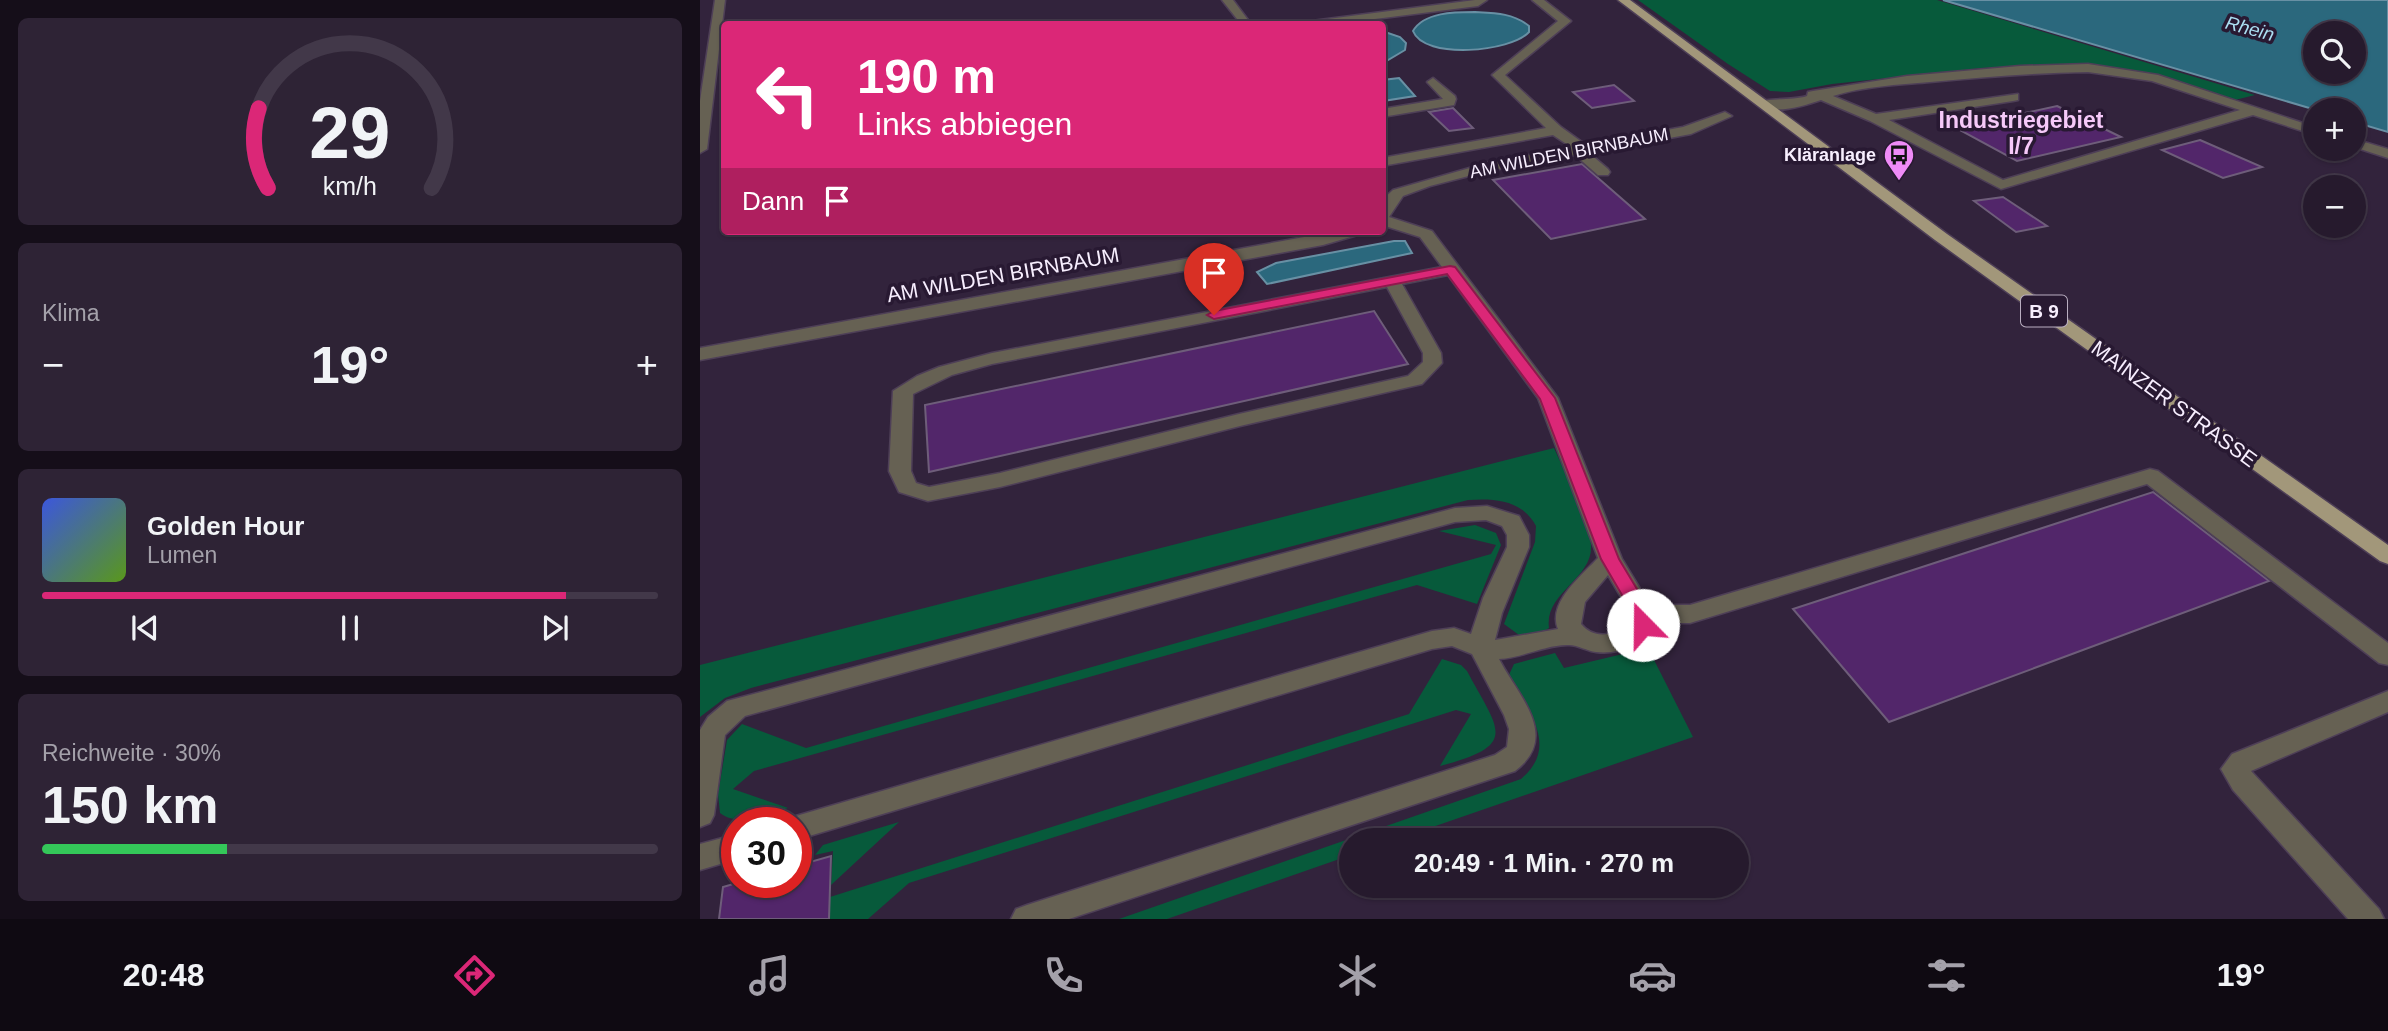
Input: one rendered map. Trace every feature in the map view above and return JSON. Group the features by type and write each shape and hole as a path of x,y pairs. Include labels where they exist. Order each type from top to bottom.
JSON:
{"main road":[{"name":"MAINZER STRASSE","path":"1623,0 1951,244 2388,556"}],"street":[{"path":"700,149 720,0"},
{"path":"1227,0 1244,21"},
{"path":"1330,21 1434,4 1482,0"},
{"path":"1537,0 1565,21 1498,75 1603,173"},
{"path":"1761,103 1819,95 1845,88 2048,68 2107,70 2154,78 2303,127"},
{"path":"1386,112 1449,102 1450,99 1433,82"},
{"path":"1761,103 1802,103 1819,95 1875,118 2001,185 2252,111"},
{"path":"1875,118 2014,97"},
{"path":"1795,129 1802,103"},
{"name":"AM WILDEN BIRNBAUM","path":"1398,193 1487,167 1686,131 1725,116"},
{"path":"1386,161 1556,130"},
{"path":"2366,147 2388,154"},
{"path":"1386,189 1398,193 1386,209"},
{"path":"1386,219 1426,234 1450,270 1548,398 1610,559 1643,614 1643,625 1632,636 1615,643 1597,645 1574,635 1568,626 1568,615 1573,602 1610,559"},
{"name":"AM WILDEN BIRNBAUM","path":"700,354 1340,235"},
{"path":"1392,281 1432,353 1433,363 1415,380 1239,420 1000,480 928,494 907,487 900,471 903,391 928,376 1096,339 1392,281 1450,270"},
{"path":"1643,614 1690,614 2150,476 2388,656"},
{"path":"700,815 712,733 736,708 1471,512 1511,521 1518,535 1518,547 1485,627 1482,648 1513,706 1523,739 1518,753 1504,763 1027,919"},
{"path":"812,823 1432,640 1454,637 1482,648 1502,650 1574,635"},
{"path":"2368,919 2243,782 2235,769 2242,762 2388,701"},
{"path":"700,857 721,851"}],"green space":[{"path":"1638,0 1937,0 2255,95 2235,100 2155,74 2078,64 1982,68 1832,84 1789,92 1770,91"},
{"path":"1554,448 1581,509 1591,544 1585,567 1554,605 1549,615 1549,628 1539,634 1519,635 1504,624 1535,542 1536,526 1530,517 1515,506 1498,500 1468,500 751,688 725,698 700,717 700,665"},
{"path":"1475,525 1496,533 1501,545 1477,604 1417,585 754,771 733,789 785,807 721,807 720,813 718,794 727,740 742,724 806,748 1491,554 1496,545 1439,531"},
{"path":"1648,648 1693,737 1430,828 1380,828 1521,779 1538,754 1539,741 1531,715 1508,677 1514,664 1555,653 1564,668"},
{"path":"1442,659 1461,665 1467,671 1488,708 1496,733 1492,743 1482,751 1440,766 1471,714 1456,710 909,883 868,919 830,919 830,897 1409,714"},
{"path":"899,822 831,885 833,851 815,855 823,845"},
{"path":"1339,842 1339,859 1167,919 1119,919"}],"water":[{"name":"Rhein","path":"1943,0 2388,0 2388,132 2366,126 2366,98 2303,98 2303,106"},
{"path":"1475,12 1516,18 1529,26 1529,32 1505,44 1468,50 1433,46 1420,40 1413,31 1432,17"},
{"path":"1386,32 1400,37 1406,43 1405,50 1386,61"},
{"path":"1399,78 1415,96 1386,101 1386,80"},
{"path":"1405,241 1412,253 1267,284 1257,272 1276,263"}],"building":[{"path":"1614,85 1634,101 1592,108 1573,92"},
{"path":"2057,106 2121,137 2017,161 1956,128"},
{"path":"1453,108 1473,128 1449,131 1429,112"},
{"path":"2200,140 2262,167 2223,178 2162,150"},
{"path":"1582,164 1645,219 1551,239 1493,180"},
{"path":"2003,197 2047,226 2016,232 1974,201"},
{"path":"1374,311 1408,364 929,472 925,405"},
{"path":"2153,492 2269,581 1889,722 1793,609"},
{"path":"831,856 829,919 719,919 722,898 812,898 812,861"}],"place":[{"name":"Kläranlage","path":"1899,182"}],"district":[{"name":"Industriegebiet I/7","path":"2021,133"}],"route":[{"path":"1214,315 1450,270 1548,398 1610,559 1643,614 1643,625"}]}
